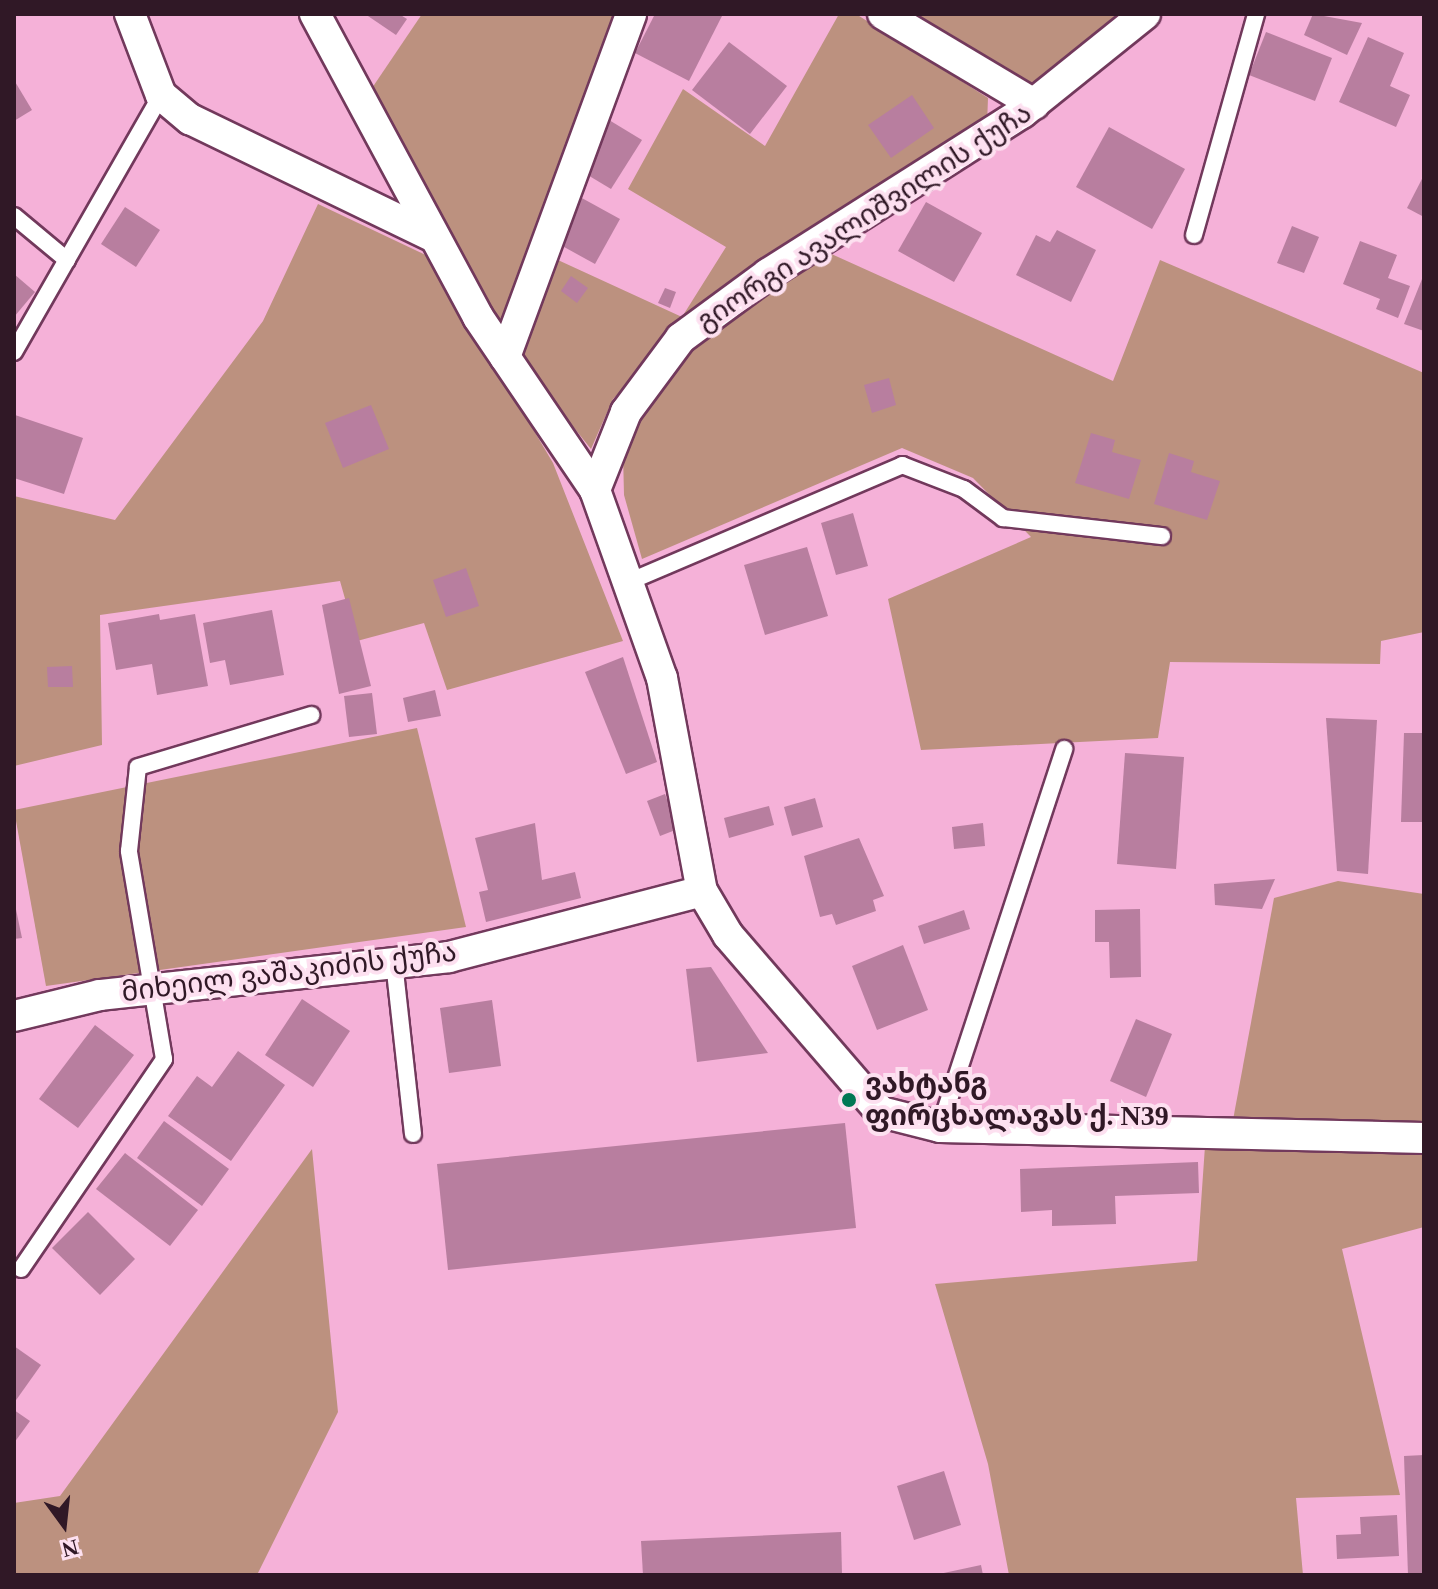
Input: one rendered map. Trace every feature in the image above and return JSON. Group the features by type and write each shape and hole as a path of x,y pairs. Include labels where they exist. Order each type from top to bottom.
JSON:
{"street":[{"path":"130,14 161,95 264,158 434,237"},
{"path":"315,14 434,237 505,357 595,490 633,580 662,678 702,891 728,935 881,1112 940,1127 1424,1138"},
{"path":"505,357 631,14"},
{"path":"883,14 1034,104"},
{"name":"გიორგი ავალიშვილის ქუჩა","path":"595,490 626,412 681,338 768,274 1034,104 1145,14"},
{"name":"მიხეილ ვაშაკიძის ქუჩა","path":"14,1016 156,988 449,957 702,891"}],"lane":[{"path":"1194,235 1256,14"},
{"path":"14,352 161,95"},
{"path":"14,216 67,260"},
{"path":"633,580 902,465 964,489 1003,518 1162,536"},
{"path":"21,1269 156,1079 164,1059 156,988 129,851 138,767 311,715"},
{"path":"940,1127 1064,749"},
{"path":"394,962 413,1134"}],"shaded area":[{"path":"422,14 619,14 501,331 370,91"},
{"path":"839,14 856,14 988,98 987,125 677,331 613,399 591,449 518,358 547,255 682,317 726,247 628,189 683,89 765,146"},
{"path":"914,14 1122,14 1034,89"},
{"path":"318,204 432,258 553,463 623,641 447,690 424,623 357,641 340,581 100,615 102,745 14,766 14,496 115,520 263,321"},
{"path":"827,252 1113,381 1160,260 1424,373 1424,632 1381,641 1380,664 1170,662 1158,738 921,750 888,599 1031,537 973,478 902,448 642,559 624,495 623,454 644,400 687,347 743,303"},
{"path":"417,728 466,927 46,986 14,810"},
{"path":"1338,881 1424,894 1424,1123 1233,1120 1274,898"},
{"path":"1205,1146 1424,1148 1424,1227 1342,1249 1400,1495 1296,1498 1303,1575 1009,1575 988,1464 935,1284 1197,1261"},
{"path":"312,1149 338,1412 257,1575 14,1575 14,1503 60,1496"}],"building":[{"path":"365,14 399,14 407,19 396,35"},
{"path":"655,14 723,14 689,81 635,53"},
{"path":"1313,14 1362,23 1347,55 1304,35"},
{"path":"1266,32 1332,58 1315,101 1249,75"},
{"path":"1368,37 1404,53 1390,86 1410,95 1396,127 1339,102"},
{"path":"729,42 787,86 750,134 692,90"},
{"path":"14,80 32,110 14,121"},
{"path":"912,95 934,128 891,158 868,125"},
{"path":"609,120 642,140 611,189 586,174"},
{"path":"1109,127 1185,169 1152,229 1076,187"},
{"path":"1424,175 1424,217 1407,208"},
{"path":"580,197 620,219 595,264 555,242"},
{"path":"926,202 982,233 954,282 898,251"},
{"path":"125,207 160,230 136,267 101,244"},
{"path":"1292,226 1319,237 1304,273 1277,263"},
{"path":"1057,230 1096,250 1071,302 1016,275 1036,235 1050,242"},
{"path":"1360,241 1397,255 1388,278 1410,286 1398,318 1376,309 1380,299 1343,284"},
{"path":"14,274 35,292 14,317"},
{"path":"1424,274 1424,331 1404,324"},
{"path":"571,276 588,288 577,303 561,291"},
{"path":"665,288 676,292 670,308 658,303"},
{"path":"889,378 896,405 872,413 864,385"},
{"path":"371,405 389,449 343,468 325,423"},
{"path":"15,415 83,438 64,494 14,478"},
{"path":"1091,433 1115,440 1112,452 1141,460 1129,499 1075,483"},
{"path":"1169,453 1194,461 1191,472 1220,481 1207,520 1154,504"},
{"path":"853,513 868,566 836,575 821,523"},
{"path":"807,547 828,616 765,635 744,565"},
{"path":"466,568 479,606 446,617 433,580"},
{"path":"349,598 371,686 339,694 322,605"},
{"path":"272,610 284,675 230,685 225,660 210,663 203,623"},
{"path":"159,614 160,620 195,614 208,686 157,695 152,664 116,670 108,623"},
{"path":"623,657 657,762 626,774 585,672"},
{"path":"72,666 73,687 48,687 47,667"},
{"path":"435,690 441,716 408,722 403,698"},
{"path":"372,693 377,734 349,737 344,696"},
{"path":"1326,718 1377,720 1368,874 1337,871"},
{"path":"1404,733 1424,733 1424,822 1401,822"},
{"path":"1125,753 1184,757 1176,869 1117,864"},
{"path":"665,794 678,829 660,836 647,801"},
{"path":"815,798 823,827 792,836 784,807"},
{"path":"769,806 774,825 729,838 724,818"},
{"path":"535,823 542,880 575,872 581,898 486,922 479,892 488,890 475,838"},
{"path":"983,823 985,846 954,849 952,827"},
{"path":"859,838 884,896 873,900 876,911 836,925 832,914 820,917 804,856"},
{"path":"1275,879 1262,909 1215,905 1214,884"},
{"path":"14,900 22,938 14,939"},
{"path":"1140,909 1141,977 1110,978 1109,942 1095,942 1095,910"},
{"path":"964,910 970,929 924,944 918,926"},
{"path":"903,945 928,1010 877,1030 852,966"},
{"path":"711,967 768,1053 697,1062 686,969"},
{"path":"302,999 350,1031 313,1087 265,1055"},
{"path":"492,1000 501,1066 449,1073 440,1008"},
{"path":"1136,1019 1172,1034 1146,1097 1110,1081"},
{"path":"95,1025 134,1055 78,1128 39,1099"},
{"path":"238,1051 285,1085 231,1161 168,1116 197,1076 212,1087"},
{"path":"164,1121 229,1169 202,1206 137,1158"},
{"path":"845,1123 856,1228 448,1270 437,1164"},
{"path":"125,1153 198,1210 170,1246 96,1189"},
{"path":"1198,1162 1199,1193 1115,1196 1116,1224 1052,1226 1052,1210 1021,1212 1020,1169"},
{"path":"88,1212 135,1259 100,1295 52,1248"},
{"path":"14,1346 41,1365 14,1403"},
{"path":"14,1410 30,1421 14,1443"},
{"path":"1424,1455 1424,1575 1408,1575 1404,1456"},
{"path":"944,1471 961,1525 914,1540 897,1486"},
{"path":"1397,1515 1399,1556 1337,1559 1336,1535 1361,1534 1360,1517"},
{"path":"841,1532 842,1575 643,1575 641,1541"},
{"path":"981,1565 983,1575 939,1575 939,1574"}],"place":[{"name":"ვახტანგ ფირცხალავას ქ. N39","path":"849,1100"}]}
